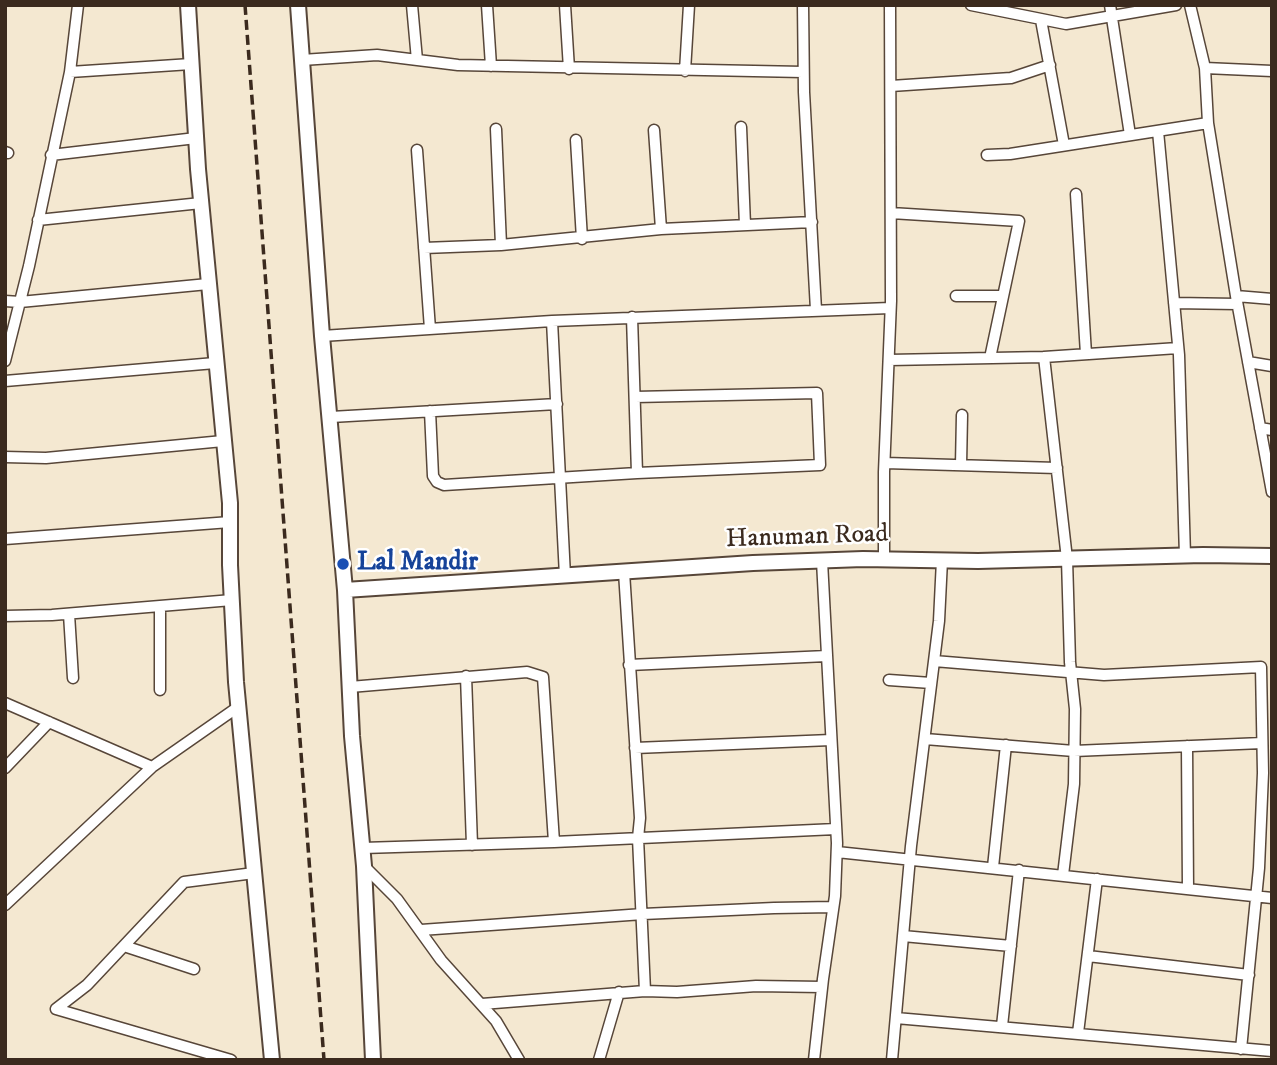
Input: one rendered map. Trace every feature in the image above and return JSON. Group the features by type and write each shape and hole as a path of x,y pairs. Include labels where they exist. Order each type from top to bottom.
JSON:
{"street":[{"path":"5,361 70,72 78,5"},
{"path":"188,5 201,203 230,522 238,707 272,1060"},
{"path":"298,5 322,336 345,590 352,736 363,848 373,1060"},
{"path":"412,5 417,60"},
{"path":"487,5 491,66"},
{"path":"565,5 569,69"},
{"path":"685,71 689,5"},
{"path":"803,5 803,72 816,310"},
{"path":"884,559 890,308 890,5"},
{"path":"971,5 1066,24 1111,11 1176,5"},
{"path":"1189,5 1205,68 1208,123 1236,300 1272,492"},
{"path":"1111,11 1130,135"},
{"path":"1041,20 1064,145"},
{"path":"302,60 377,55 491,66 803,72"},
{"path":"70,72 191,64"},
{"path":"891,86 1011,78 1049,65"},
{"path":"1205,68 1272,71"},
{"path":"987,155 1010,154 1208,123"},
{"path":"741,127 745,225"},
{"path":"496,130 501,245"},
{"path":"654,130 660,229"},
{"path":"1158,131 1178,348 1185,556"},
{"path":"51,155 196,138"},
{"path":"576,140 582,239"},
{"path":"417,150 430,329"},
{"path":"1076,194 1086,354"},
{"path":"38,220 201,203"},
{"path":"891,214 1019,222 990,358"},
{"path":"425,248 582,239 660,229 812,222"},
{"path":"5,301 20,302 208,284"},
{"path":"956,296 1003,296"},
{"path":"1174,303 1272,299"},
{"path":"322,336 632,317 890,308"},
{"path":"632,317 637,473"},
{"path":"552,321 565,576"},
{"path":"889,360 1044,357 1178,348"},
{"path":"1044,357 1068,559 1071,673 1075,709 1074,784 1063,875"},
{"path":"1248,362 1272,366"},
{"path":"5,381 215,363"},
{"path":"430,411 432,466 437,482 444,485 820,465 817,393 635,397"},
{"path":"331,417 556,404"},
{"path":"961,465 962,415"},
{"path":"1260,428 1272,429"},
{"path":"5,457 46,457 223,441"},
{"path":"885,463 1057,468"},
{"path":"5,539 230,522"},
{"name":"Hanuman Road","path":"345,590 822,561 1272,556"},
{"path":"892,1060 942,560"},
{"path":"814,1060 837,852 822,561"},
{"path":"624,572 640,818 638,838 645,991"},
{"path":"5,616 68,614 232,600"},
{"path":"160,606 160,690"},
{"path":"68,614 73,678"},
{"path":"629,665 827,656"},
{"path":"934,661 1104,675 1261,667 1263,774 1257,896 1241,1049"},
{"path":"350,687 527,672 543,677 554,842"},
{"path":"466,676 472,845"},
{"path":"889,680 931,683"},
{"path":"5,703 152,767"},
{"path":"5,905 152,767 238,707"},
{"path":"5,768 48,722"},
{"path":"925,738 1074,751 1262,743"},
{"path":"635,748 831,740"},
{"path":"993,867 1006,745"},
{"path":"1187,746 1188,889"},
{"path":"363,848 836,829"},
{"path":"837,852 1272,898"},
{"path":"364,866 397,899 441,960 496,1021 519,1060"},
{"path":"1002,1026 1019,870"},
{"path":"231,1060 56,1009 87,985 184,882 254,873"},
{"path":"1078,1033 1097,879"},
{"path":"421,930 642,914 833,907"},
{"path":"903,936 1011,946"},
{"path":"124,946 194,970"},
{"path":"1088,956 1248,975"},
{"path":"482,1004 619,992 677,992 755,986 822,987"},
{"path":"602,1059 619,992"},
{"path":"896,1018 1272,1051"}],"railway":[{"path":"245,5 324,1060"}],"place":[{"name":"Lal Mandir","path":"343,564"}]}
